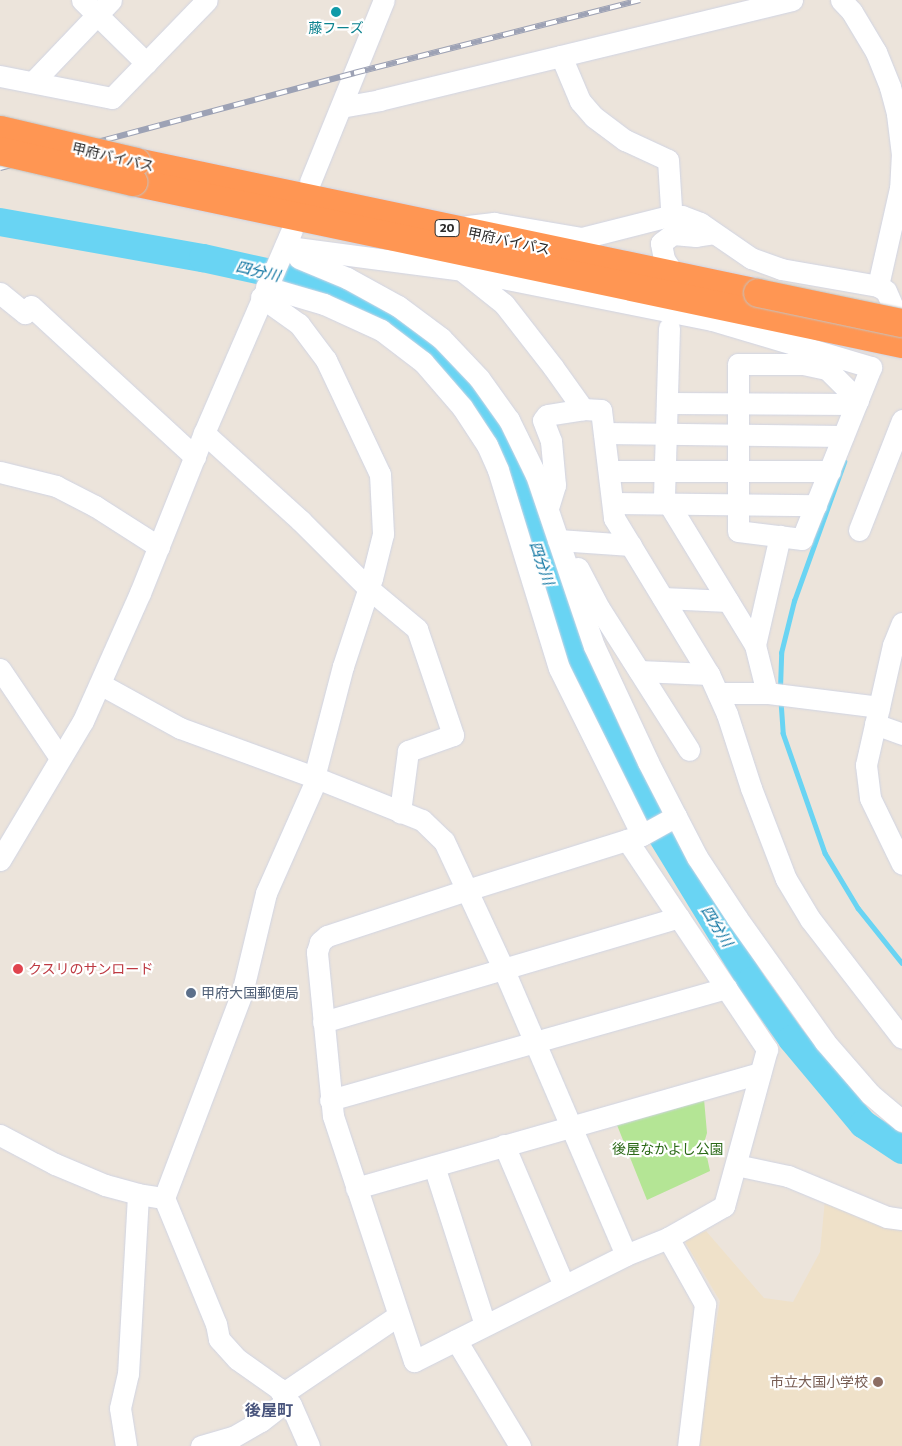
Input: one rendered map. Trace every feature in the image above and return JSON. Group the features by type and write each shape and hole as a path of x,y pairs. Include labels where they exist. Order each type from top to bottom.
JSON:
{"highway":[{"name":"甲府バイパス","path":"0,130 134,172 902,344"},
{"name":"甲府バイパス","path":"0,151 134,172 446,228 902,323"}],"street":[{"path":"82,0 104,7 146,63"},
{"path":"0,76 112,98 207,0"},
{"path":"310,182 384,0"},
{"path":"341,107 379,100 792,0"},
{"path":"841,0 852,12 876,52 890,87 897,114 902,153 900,188 878,286"},
{"path":"34,82 104,7"},
{"path":"561,56 580,101 594,117 625,140 668,160 671,208"},
{"path":"446,228 494,224 582,238 665,217 682,216 700,223 751,258 781,269 878,286 886,291 902,328"},
{"path":"674,274 664,259 662,242 673,234 696,236 714,233"},
{"path":"288,245 462,270 712,320 871,367 816,505 802,539 738,531 738,364 803,364 827,370 857,402"},
{"path":"0,860 83,721 159,547 204,433 264,292 288,245"},
{"path":"288,245 299,258 347,278 398,306 441,338 479,378 509,420 536,475 561,541 594,646 673,818 736,918 825,1042 870,1094 902,1121"},
{"path":"462,270 504,304 554,367 583,409"},
{"path":"264,292 300,324 326,360 380,474 383,534 343,666 316,778 266,893 242,993 164,1198 213,1316 219,1339 236,1359 278,1388 285,1397 309,1446"},
{"path":"264,292 324,304 381,330 422,362 462,407 487,445 498,470 560,668 639,836 679,917 767,1049 724,1206 668,1238 626,1255 414,1361 397,1316 330,1100 317,952 320,942 327,936 639,836 673,818"},
{"path":"0,293 25,313 31,306 195,457"},
{"path":"669,328 664,496 755,644 776,694"},
{"path":"667,403 857,402"},
{"path":"548,508 555,485 550,441 543,420 547,415 583,409 601,410 614,518 713,683 786,879 810,919 902,1038"},
{"path":"859,530 902,420"},
{"path":"204,433 300,520 368,588 418,629 453,735 408,751 400,812"},
{"path":"604,433 843,436"},
{"path":"609,471 830,470"},
{"path":"0,472 56,486 95,506 159,547"},
{"path":"613,503 816,505"},
{"path":"755,644 780,536"},
{"path":"561,541 631,545"},
{"path":"561,541 600,608 689,750"},
{"path":"663,598 728,601"},
{"path":"902,623 892,645 866,765 870,798 895,836 902,864"},
{"path":"0,669 60,758"},
{"path":"639,671 776,694 877,715 902,734"},
{"path":"100,684 180,728 316,778 422,820 444,841 504,968 626,1255"},
{"path":"323,1022 679,917"},
{"path":"330,1100 726,988"},
{"path":"356,1188 760,1073"},
{"path":"0,1135 55,1164 105,1185 138,1194 164,1198"},
{"path":"504,1145 564,1286"},
{"path":"736,1165 788,1176 887,1217 902,1218"},
{"path":"434,1166 485,1325"},
{"path":"126,1446 120,1408 128,1374 138,1194"},
{"path":"668,1238 705,1304 688,1446"},
{"path":"201,1446 233,1437 261,1421 285,1397 397,1316"},
{"path":"456,1340 520,1446"}],"shaded area":[{"path":"825,1200 879,1225 902,1231 902,1446 696,1446 720,1301 684,1240 706,1231 764,1298 793,1302 820,1252"}],"green space":[{"name":"後屋なかよし公園","path":"704,1099 707,1133 704,1143 710,1171 647,1200 617,1125"}],"waterway":[{"name":"四分川","path":"0,222 203,258 284,276 343,297 397,325 435,357 474,397 504,448 528,513 550,587 608,735 659,831 751,981 792,1039 863,1124 902,1150"},
{"path":"780,688 781,653 794,601 844,462"},
{"path":"781,701 783,733 825,853 858,908 902,963"}],"railway":[{"path":"0,168 354,73 640,0"}],"place":[{"name":"藤フーズ","path":"336,12"},
{"name":"クスリのサンロード","path":"18,969"},
{"name":"甲府大国郵便局","path":"191,993"},
{"name":"市立大国小学校","path":"878,1382"}],"district":[{"name":"後屋町","path":"269,1410"}]}
